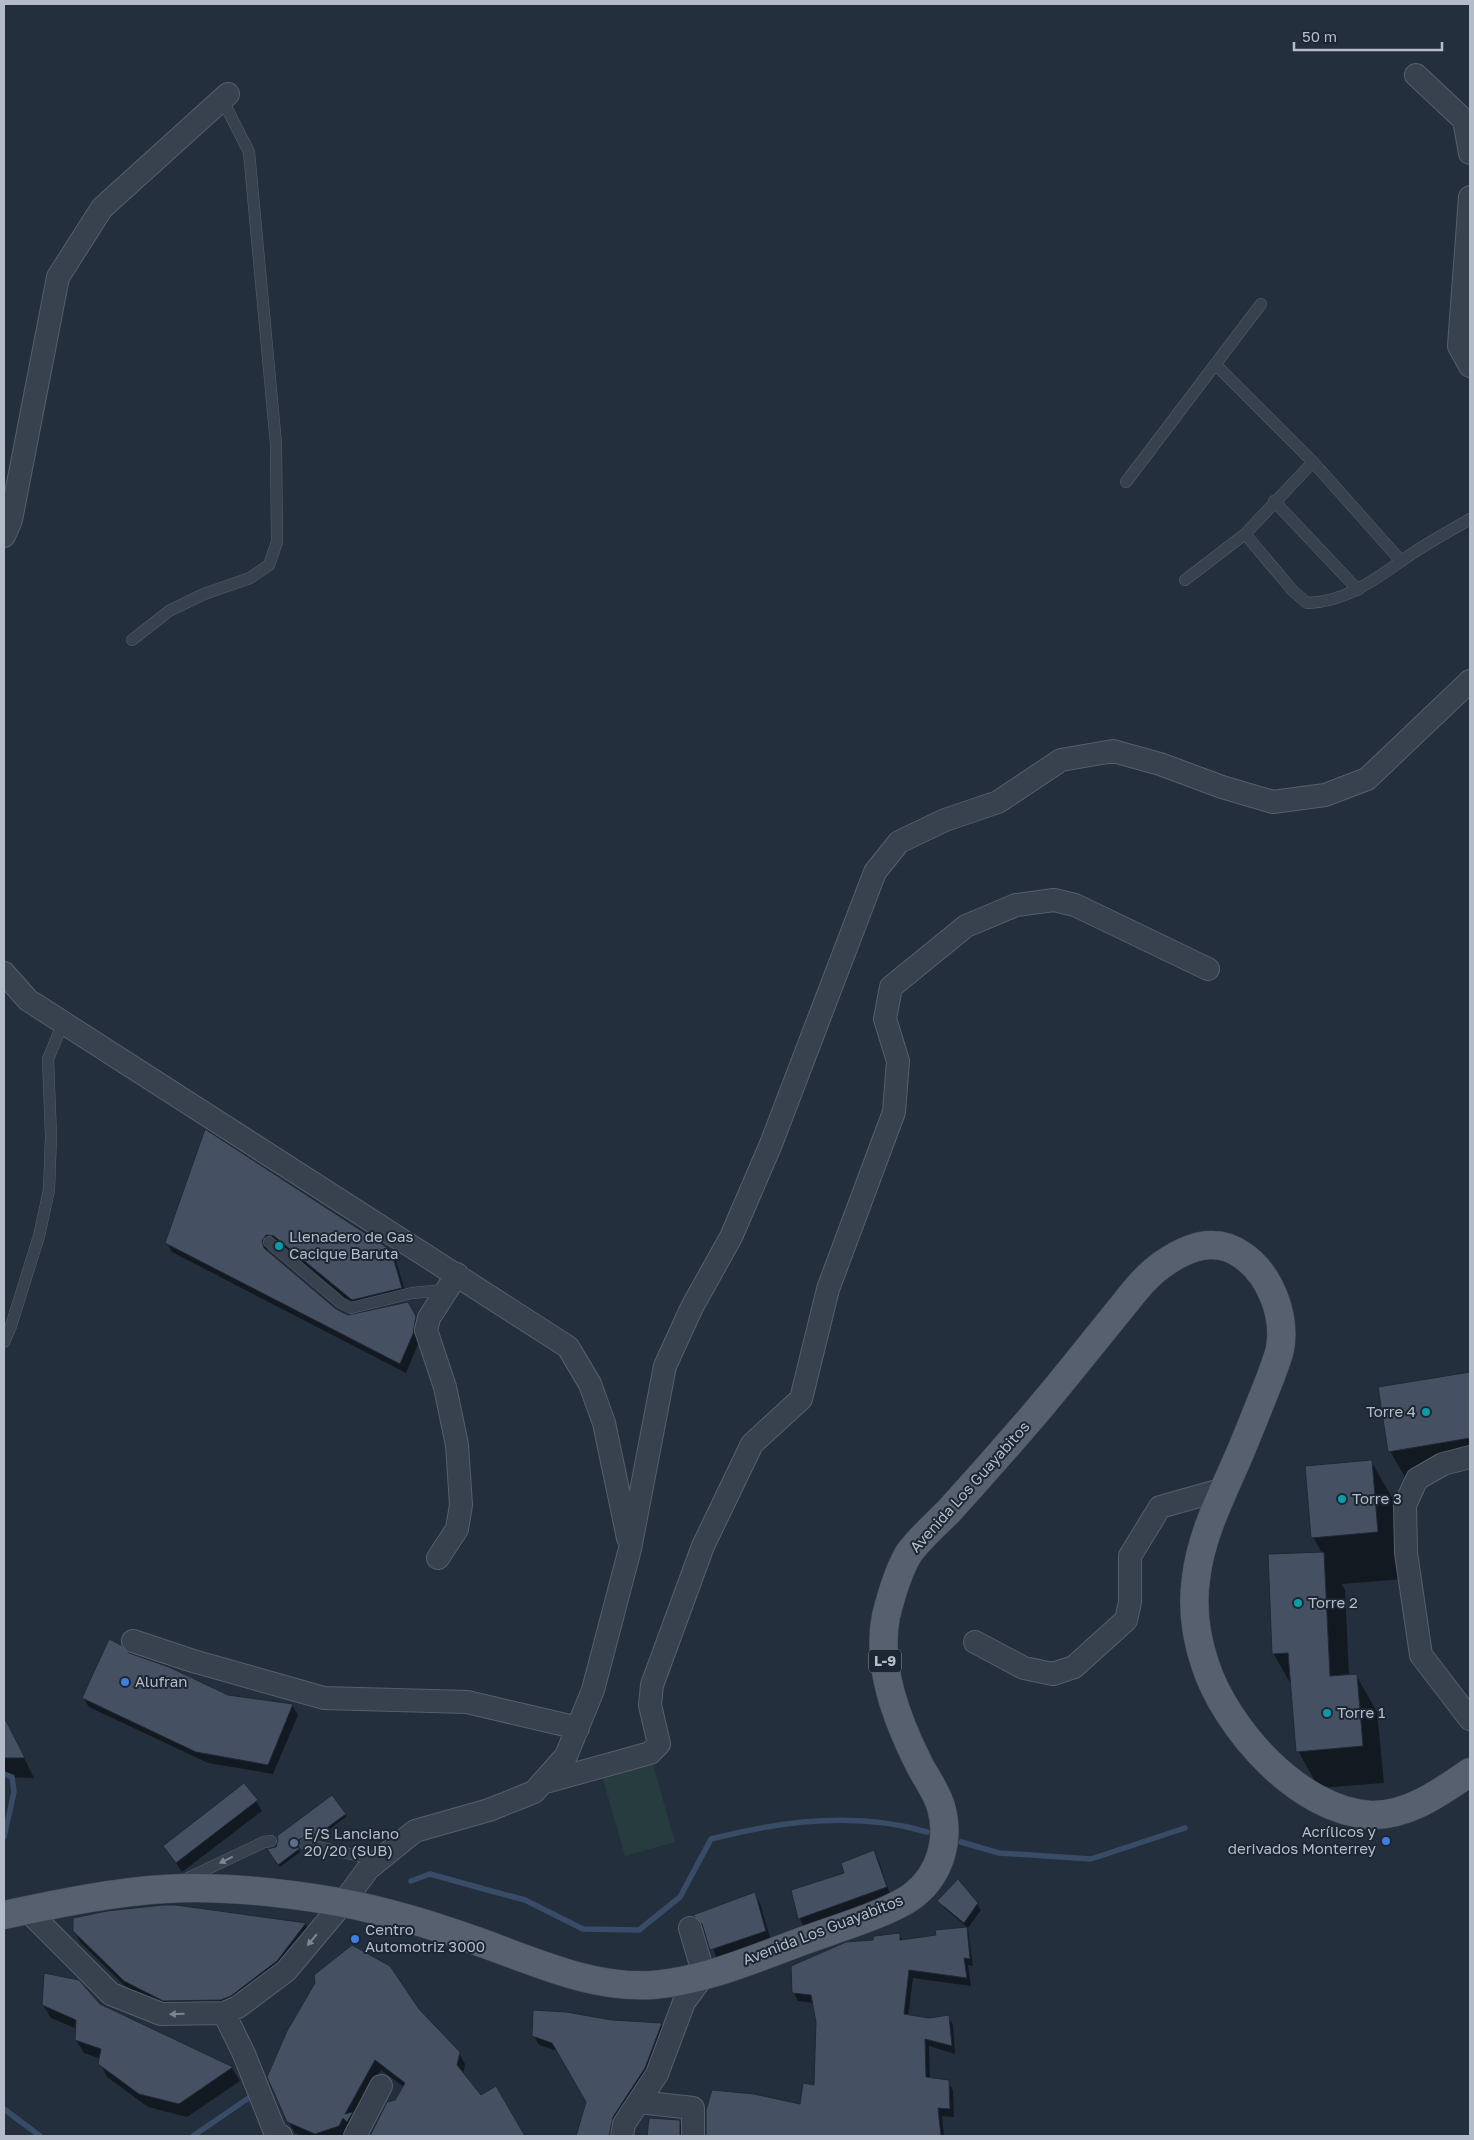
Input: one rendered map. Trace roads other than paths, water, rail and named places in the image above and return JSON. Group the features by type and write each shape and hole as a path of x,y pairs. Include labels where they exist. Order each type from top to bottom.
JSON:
{"main road":[{"name":"Avenida Los Guayabitos","path":"15,1912 167,1888 257,1892 343,1903 462,1935 536,1963 599,1981 652,1985 704,1975 793,1945 898,1904 918,1892 933,1872 944,1852 941,1805 917,1760 901,1720 888,1679 883,1650 886,1619 894,1587 909,1554 1038,1410 1148,1275 1179,1254 1204,1244 1215,1244 1235,1251 1244,1256 1260,1272 1267,1282 1278,1309 1281,1331 1280,1350 1271,1376 1205,1534 1196,1578 1196,1626 1200,1647 1212,1682 1232,1719 1276,1769 1312,1795 1342,1810 1372,1815 1403,1811 1439,1793 1470,1772"}],"street":[{"path":"1416,75 1464,120 1470,153"},
{"path":"4,536 11,520 58,277 102,208 225,96"},
{"path":"1470,198 1460,346 1470,366"},
{"path":"15,1912 112,1994 161,2014 224,2013 238,2008 286,1971 343,1903 368,1869 415,1831 489,1810 534,1792 566,1756 593,1690 630,1549 666,1366 692,1307 732,1237 771,1144 875,872 899,842 945,820 998,802 1061,760 1112,751 1160,764 1222,787 1273,802 1326,795 1367,778 1470,681"},
{"path":"542,1783 650,1753 658,1744 650,1705 652,1685 703,1546 752,1444 801,1399 828,1289 894,1112 898,1061 885,1019 891,987 966,926 1016,905 1054,900 1075,905 1208,969"},
{"path":"4,973 28,1000 451,1282 568,1347 590,1384 604,1423 630,1549"},
{"path":"438,1558 457,1529 461,1505 457,1445 445,1387 426,1330 429,1318 451,1282"},
{"path":"1470,1457 1443,1464 1417,1479 1405,1505 1406,1553 1420,1655 1470,1719"},
{"path":"976,1642 1024,1668 1053,1674 1074,1667 1126,1620 1130,1602 1130,1556 1160,1507 1224,1489"},
{"path":"133,1641 193,1661 324,1698 467,1702 578,1728"},
{"path":"622,2136 624,2124 656,2074 684,2002 704,1975 690,1928"},
{"path":"224,2013 244,2054 275,2132 281,2136"},
{"path":"355,2136 381,2086"},
{"path":"638,2102 693,2108 693,2136"}],"lane":[{"path":"132,640 170,611 204,594 250,578 269,565 277,542 276,444 249,152 225,96"},
{"path":"1126,482 1261,304"},
{"path":"1215,364 1313,462 1402,561"},
{"path":"1185,580 1246,534 1274,501 1313,462"},
{"path":"1274,501 1358,590"},
{"path":"1246,534 1293,591 1307,603 1341,598 1358,590 1470,520"},
{"path":"4,1342 11,1326 39,1236 50,1190 51,1136 48,1059 62,1022"},
{"path":"269,1242 341,1303 351,1308 451,1282"},
{"path":"167,1888 264,1842 271,1841"},
{"path":"305,1844 364,1857 376,1863"}],"waterway":[{"path":"4,1774 12,1777 14,1792 4,1837"},
{"path":"411,1881 430,1874 525,1900 583,1929 639,1930 680,1897 711,1839 791,1823 846,1820 873,1822 927,1832"},
{"path":"961,1842 999,1853 1091,1859 1185,1828"},
{"path":"193,2136 253,2095"},
{"path":"4,2109 40,2136"}],"place":[{"name":"Llenadero de Gas Cacique Baruta","path":"279,1246"},
{"name":"Torre 4","path":"1426,1412"},
{"name":"Torre 3","path":"1342,1499"},
{"name":"Torre 2","path":"1298,1603"},
{"name":"Alufran","path":"125,1682"},
{"name":"Torre 1","path":"1327,1713"},
{"name":"Acrílicos y derivados Monterrey","path":"1386,1841"},
{"name":"E/S Lanciano 20/20 (SUB)","path":"294,1843"},
{"name":"Centro Automotriz 3000","path":"355,1939"}]}
